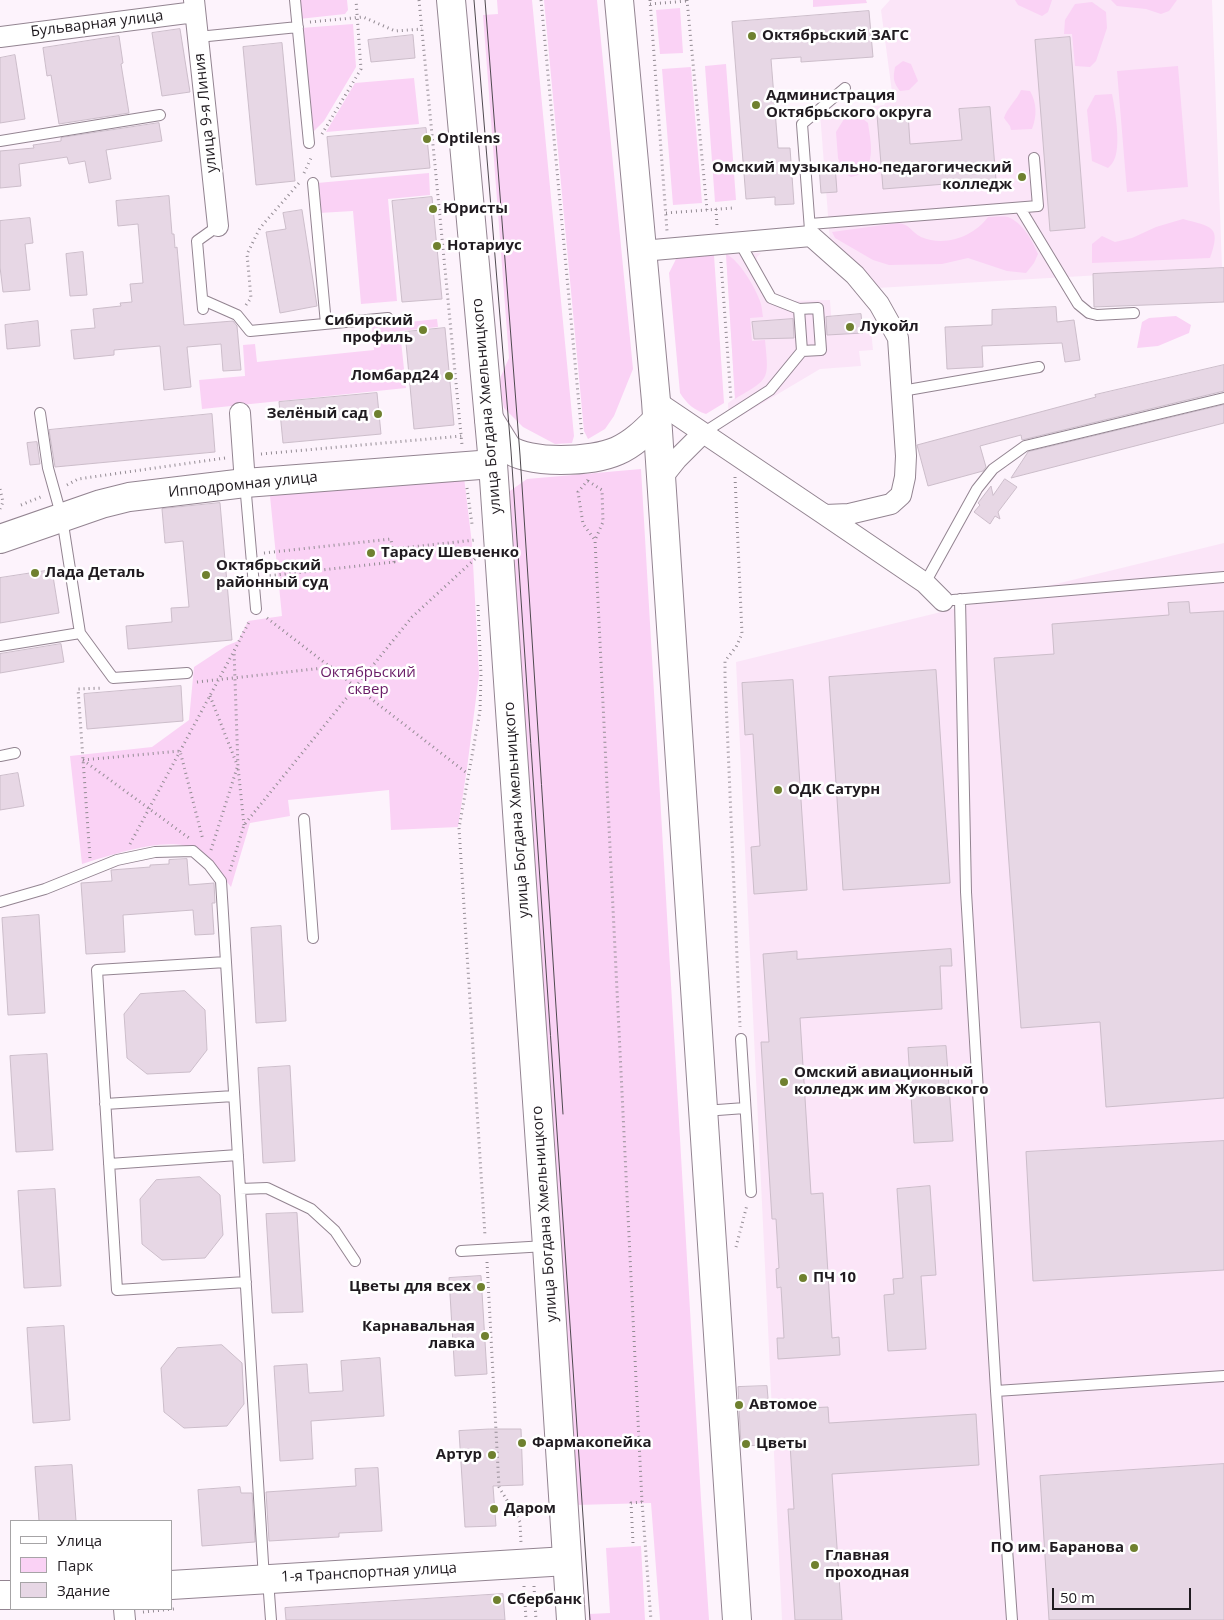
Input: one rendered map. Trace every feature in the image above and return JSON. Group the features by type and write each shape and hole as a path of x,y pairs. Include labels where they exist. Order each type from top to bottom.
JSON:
{"main road":[{"name":"улица Богдана Хмельницкого","path":"451,0 493,464 571,1620"},
{"path":"620,0 656,250 657,411 661,479 737,1620"},
{"path":"489,419 507,448 511,451 534,459 549,460 585,458 611,453 635,440 657,411"},
{"name":"Ипподромная улица","path":"0,539 101,504 129,497 245,483 493,464"},
{"name":"1-я Транспортная улица","path":"172,1585 266,1579 528,1575 567,1561"}],"street":[{"name":"улица 9-я Линия","path":"194,6 218,226"},
{"name":"Бульварная улица","path":"0,37 194,6"},
{"path":"656,250 740,243 810,230 855,275 879,304 898,338 906,456 905,478 901,495 891,504 849,514 825,515"},
{"path":"657,411 703,433 951,600"},
{"path":"240,413 245,483"},
{"path":"661,479 677,459 703,433"}],"lane":[{"path":"295,0 311,148"},
{"path":"198,36 297,25"},
{"path":"845,88 802,124 810,230 1038,206 1034,158"},
{"path":"0,141 160,115"},
{"path":"313,183 326,324"},
{"path":"1020,208 1078,304 1089,313 1097,315 1134,312"},
{"path":"218,226 197,241 203,304 238,315 250,331 388,318"},
{"path":"740,243 771,298 799,309 818,308 821,350 802,351"},
{"path":"703,433 770,390 802,351 799,309"},
{"path":"902,391 1039,367"},
{"path":"926,583 977,489 993,468 1025,446 1224,398"},
{"path":"40,413 48,468 62,518 80,633 113,678 188,673"},
{"path":"245,483 256,609"},
{"path":"1012,1620 996,1391 966,892 951,600 1224,577"},
{"path":"0,646 80,633"},
{"path":"0,756 15,753"},
{"path":"304,819 313,938"},
{"path":"0,902 45,889 121,860 155,852 193,851 209,865 221,881 266,1579 271,1620"},
{"path":"226,962 97,970 109,1164 117,1290 246,1282"},
{"path":"741,1039 751,1192"},
{"path":"106,1104 234,1096"},
{"path":"703,1111 745,1108"},
{"path":"109,1164 238,1156"},
{"path":"240,1189 267,1188 312,1209 335,1231 355,1261"},
{"path":"461,1251 547,1246"},
{"path":"996,1391 1224,1376"}],"path":[{"path":"320,137 361,69 356,0"},
{"path":"419,0 463,450"},
{"path":"541,0 582,440"},
{"path":"656,250 666,213 650,2 687,1 707,210"},
{"path":"297,25 363,18 395,31 422,28"},
{"path":"238,315 251,298 247,254 260,228 298,185 311,148"},
{"path":"666,213 733,208"},
{"path":"716,209 732,414"},
{"path":"734,454 742,634 736,647 725,661 725,677 741,1039"},
{"path":"587,475 588,482"},
{"path":"588,482 602,490 603,522 595,540 642,1502 651,1620"},
{"path":"588,482 578,492 583,524 595,540"},
{"path":"467,488 475,540 476,568"},
{"path":"0,489 3,502 0,509"},
{"path":"251,554 392,540 394,562 253,577"},
{"path":"392,549 475,540"},
{"path":"227,879 244,825 412,617 476,558"},
{"path":"478,597 481,674 480,711 459,828 499,1487 520,1522 536,1620"},
{"path":"121,860 256,609 333,667 468,774"},
{"path":"234,651 238,767 244,825"},
{"path":"195,682 333,667"},
{"path":"91,871 78,689 108,688"},
{"path":"210,696 238,767 210,853"},
{"path":"83,760 180,751"},
{"path":"180,751 204,848"},
{"path":"83,760 194,842"},
{"path":"633,1543 631,1503 642,1502"},
{"path":"526,1620 528,1575"}],"shaded area":[{"name":"Омский музыкально-педагогический колледж","path":"890,0 1212,0 1222,268 877,288 830,241 820,113 884,105 892,92 881,10"},
{"path":"761,253 757,257 756,264 775,296 784,301 830,300 832,328 869,327 873,350 859,351 861,366 820,369 729,423 728,403 735,398 726,254"},
{"path":"1224,543 1224,1620 782,1620 736,662"}],"green space":[{"path":"297,0 347,0 348,10 345,14 299,19"},
{"path":"497,0 532,0 574,436 572,443 555,444 523,427 504,408 499,387 501,376 509,358 483,15 498,14"},
{"path":"544,0 597,0 633,369 614,416 605,429 588,439 584,431"},
{"path":"813,0 866,0 867,3 813,7"},
{"path":"1015,0 1052,0 1048,12 1042,16 1018,5"},
{"path":"1111,0 1177,0 1169,11 1161,14 1146,9 1117,6"},
{"path":"1092,2 1106,12 1107,28 1096,61 1090,67 1075,66 1072,34 1064,34 1065,20 1075,4"},
{"path":"680,8 683,53 660,54 656,10"},
{"path":"353,24 356,67 324,121 314,131 310,126 301,28"},
{"path":"903,61 911,64 918,81 909,90 900,91 894,80 894,74 895,67"},
{"path":"726,64 736,200 715,202 705,66"},
{"path":"1178,66 1188,187 1127,192 1117,71"},
{"path":"691,67 702,203 673,205 662,69"},
{"path":"414,78 419,124 326,132 355,83"},
{"path":"1021,90 1030,91 1034,100 1036,110 1034,124 1032,129 1011,130 1004,118"},
{"path":"1112,94 1117,129 1117,148 1116,156 1108,168 1092,161 1087,110 1095,95"},
{"path":"858,115 868,123 871,156 869,163 862,173 851,177 843,173 838,158 836,132 844,119"},
{"path":"429,173 430,195 388,199 397,301 361,304 353,211 319,213 317,183"},
{"path":"988,217 1008,217 1018,223 1033,243 1038,254 1026,273 1007,271 968,258 942,264 889,265 873,260 835,238 832,232 898,223 905,225 921,237 939,241 967,235"},
{"path":"1183,219 1212,229 1215,239 1210,258 1092,263 1092,244 1102,236 1115,242 1132,238 1156,227"},
{"path":"726,254 746,274 760,301 763,317 750,318 752,341 765,340 767,364 765,377 761,382 735,399"},
{"path":"714,255 724,403 706,414 691,406 680,393 669,273 676,259 685,256"},
{"path":"1176,316 1191,325 1189,333 1158,346 1137,348 1142,322 1149,318"},
{"path":"437,319 438,327 400,331 406,388 202,409 199,380 245,376 243,345 255,344 257,362 374,350 372,326"},
{"path":"641,469 709,1620 660,1620 651,1503 576,1505 507,493 527,479"},
{"name":"Октябрьский сквер","path":"464,477 472,544 479,675 458,827 391,830 389,790 288,800 290,816 250,823 231,887 205,856 183,845 154,845 138,848 82,864 70,756 152,747 189,720 194,667 226,646 238,641 248,621 282,616 270,496"},
{"path":"641,1546 645,1620 589,1620 589,1614 610,1613 606,1548"}],"building":[{"name":"Администрация Октябрьского округа","path":"869,11 873,57 801,62 801,57 771,59 778,148 790,148 794,204 775,205 775,197 746,199 732,22"},
{"path":"180,29 190,92 162,96 152,33"},
{"path":"413,35 415,58 371,62 368,40"},
{"path":"119,36 123,63 121,64 129,113 59,124 51,75 47,76 43,48"},
{"path":"1070,37 1085,228 1050,231 1035,40"},
{"path":"282,43 295,181 256,185 243,47"},
{"path":"15,55 25,119 0,123 0,58"},
{"path":"990,107 996,180 883,189 877,115 908,113 910,144 962,140 959,109"},
{"path":"159,123 162,141 106,150 111,179 89,183 85,161 69,164 67,157 19,164 21,186 0,188 0,151 34,148 33,145 61,141 61,138"},
{"path":"426,128 430,168 331,177 327,137"},
{"path":"835,165 837,192 821,193 819,166"},
{"path":"169,196 172,234 174,234 175,248 177,247 184,325 233,321 237,326 241,370 223,371 221,344 187,347 191,387 164,390 160,346 114,350 114,355 74,359 71,330 95,328 93,309 121,306 120,303 132,302 130,284 143,283 138,224 118,226 116,201"},
{"path":"432,197 442,299 402,302 392,201"},
{"path":"302,210 317,306 280,313 266,232 286,229 283,213"},
{"path":"30,218 33,243 25,244 30,290 3,292 0,267 0,221"},
{"path":"83,252 87,295 70,296 66,254"},
{"path":"1224,268 1224,302 1094,307 1093,274"},
{"path":"1056,307 1057,322 1074,320 1080,360 1065,362 1062,343 982,346 983,367 947,369 945,327 992,325 992,310"},
{"path":"861,314 863,333 827,335 826,317"},
{"path":"793,319 794,338 754,339 752,322"},
{"path":"38,321 40,346 7,349 5,325"},
{"path":"445,328 454,425 414,429 405,332"},
{"path":"1224,365 1224,391 1022,440 1021,435 980,446 986,467 983,471 928,486 917,445 1096,397 1095,395"},
{"path":"377,393 381,434 283,443 279,402"},
{"path":"1224,405 1224,423 1011,478 1028,452"},
{"path":"212,414 215,452 55,467 49,430"},
{"path":"37,442 40,464 30,465 27,443"},
{"path":"1005,479 1017,487 998,512 1000,519 995,516 990,524 974,512 980,505 978,503 991,486 993,495"},
{"name":"Октябрьский районный суд","path":"220,503 232,640 128,649 126,626 172,622 171,608 189,607 183,541 165,543 162,509"},
{"path":"52,570 59,613 0,623 0,578"},
{"path":"1189,602 1190,613 1224,611 1224,1098 1106,1107 1100,1022 1021,1028 994,658 1054,654 1052,624 1169,615 1168,603"},
{"path":"61,644 64,662 0,673 0,654"},
{"path":"936,670 950,883 843,890 829,677"},
{"name":"ОДК Сатурн","path":"793,680 807,890 754,894 751,847 760,846 753,734 745,735 742,683"},
{"path":"181,686 183,721 87,729 84,694"},
{"path":"18,773 24,806 0,810 0,776"},
{"path":"187,859 189,885 214,883 215,903 212,903 214,934 195,935 193,910 123,915 125,952 86,954 81,883 112,881 111,870 150,867 150,865 169,864 169,860"},
{"path":"39,915 45,1013 8,1015 2,918"},
{"path":"281,926 286,1021 256,1023 251,928"},
{"name":"Омский авиационный колледж им Жуковского","path":"951,949 952,966 940,966 942,1009 800,1018 811,1194 823,1193 832,1338 839,1337 840,1355 778,1359 777,1338 784,1338 781,1287 777,1288 776,1269 779,1268 776,1219 772,1219 761,1042 769,1042 763,954 797,951 797,959"},
{"path":"185,991 205,1010 207,1050 190,1072 147,1074 127,1058 124,1014 140,994"},
{"path":"946,1046 953,1141 914,1143 908,1048"},
{"path":"47,1054 53,1150 16,1152 10,1056"},
{"path":"290,1066 295,1161 263,1163 258,1068"},
{"path":"1224,1141 1224,1270 1033,1281 1026,1152"},
{"path":"200,1177 220,1195 223,1235 205,1258 162,1260 142,1244 140,1199 156,1180"},
{"path":"930,1186 936,1275 921,1276 926,1349 888,1351 884,1295 894,1294 893,1279 903,1278 897,1189"},
{"path":"55,1189 61,1286 24,1288 18,1191"},
{"path":"297,1213 303,1312 272,1313 266,1214"},
{"path":"481,1276 487,1374 455,1376 449,1278"},
{"path":"64,1326 70,1420 33,1423 27,1328"},
{"path":"222,1345 242,1363 244,1404 227,1426 184,1428 164,1412 161,1368 177,1348"},
{"path":"380,1358 384,1416 311,1421 313,1459 280,1461 274,1366 307,1364 309,1393 343,1391 341,1361"},
{"path":"767,1386 769,1410 828,1407 829,1423 976,1414 979,1465 832,1474 842,1620 795,1620 788,1509 794,1509 790,1444 741,1446 738,1387"},
{"path":"521,1429 523,1485 493,1486 496,1526 465,1527 459,1431"},
{"name":"ПО им. Баранова","path":"1224,1464 1224,1620 1049,1620 1040,1476"},
{"path":"72,1465 76,1520 39,1520 35,1467"},
{"path":"378,1468 382,1531 339,1533 339,1537 269,1541 266,1492 356,1486 355,1469"},
{"path":"240,1487 241,1493 252,1493 255,1542 202,1546 198,1490"},
{"path":"503,1594 505,1620 286,1620 285,1608"}],"tram line":[{"path":"474,0 511,451 590,1620"},
{"path":"485,0 520,455 563,1114"}],"place":[{"name":"Октябрьский ЗАГС","path":"752,36"},
{"name":"Администрация Октябрьского округа","path":"756,105"},
{"name":"Optilens","path":"427,139"},
{"name":"Омский музыкально-педагогический колледж","path":"1022,177"},
{"name":"Юристы","path":"433,209"},
{"name":"Нотариус","path":"437,246"},
{"name":"Лукойл","path":"850,327"},
{"name":"Сибирский профиль","path":"423,330"},
{"name":"Ломбард24","path":"449,376"},
{"name":"Зелёный сад","path":"378,414"},
{"name":"Тарасу Шевченко","path":"371,553"},
{"name":"Лада Деталь","path":"35,573"},
{"name":"Октябрьский районный суд","path":"206,575"},
{"name":"ОДК Сатурн","path":"778,790"},
{"name":"Омский авиационный колледж им Жуковского","path":"784,1082"},
{"name":"ПЧ 10","path":"803,1278"},
{"name":"Цветы для всех","path":"481,1287"},
{"name":"Карнавальная лавка","path":"485,1336"},
{"name":"Автомое","path":"739,1405"},
{"name":"Фармакопейка","path":"522,1443"},
{"name":"Цветы","path":"746,1444"},
{"name":"Артур","path":"492,1455"},
{"name":"Даром","path":"494,1509"},
{"name":"ПО им. Баранова","path":"1134,1548"},
{"name":"Главная проходная","path":"815,1565"},
{"name":"Сбербанк","path":"497,1600"}]}
